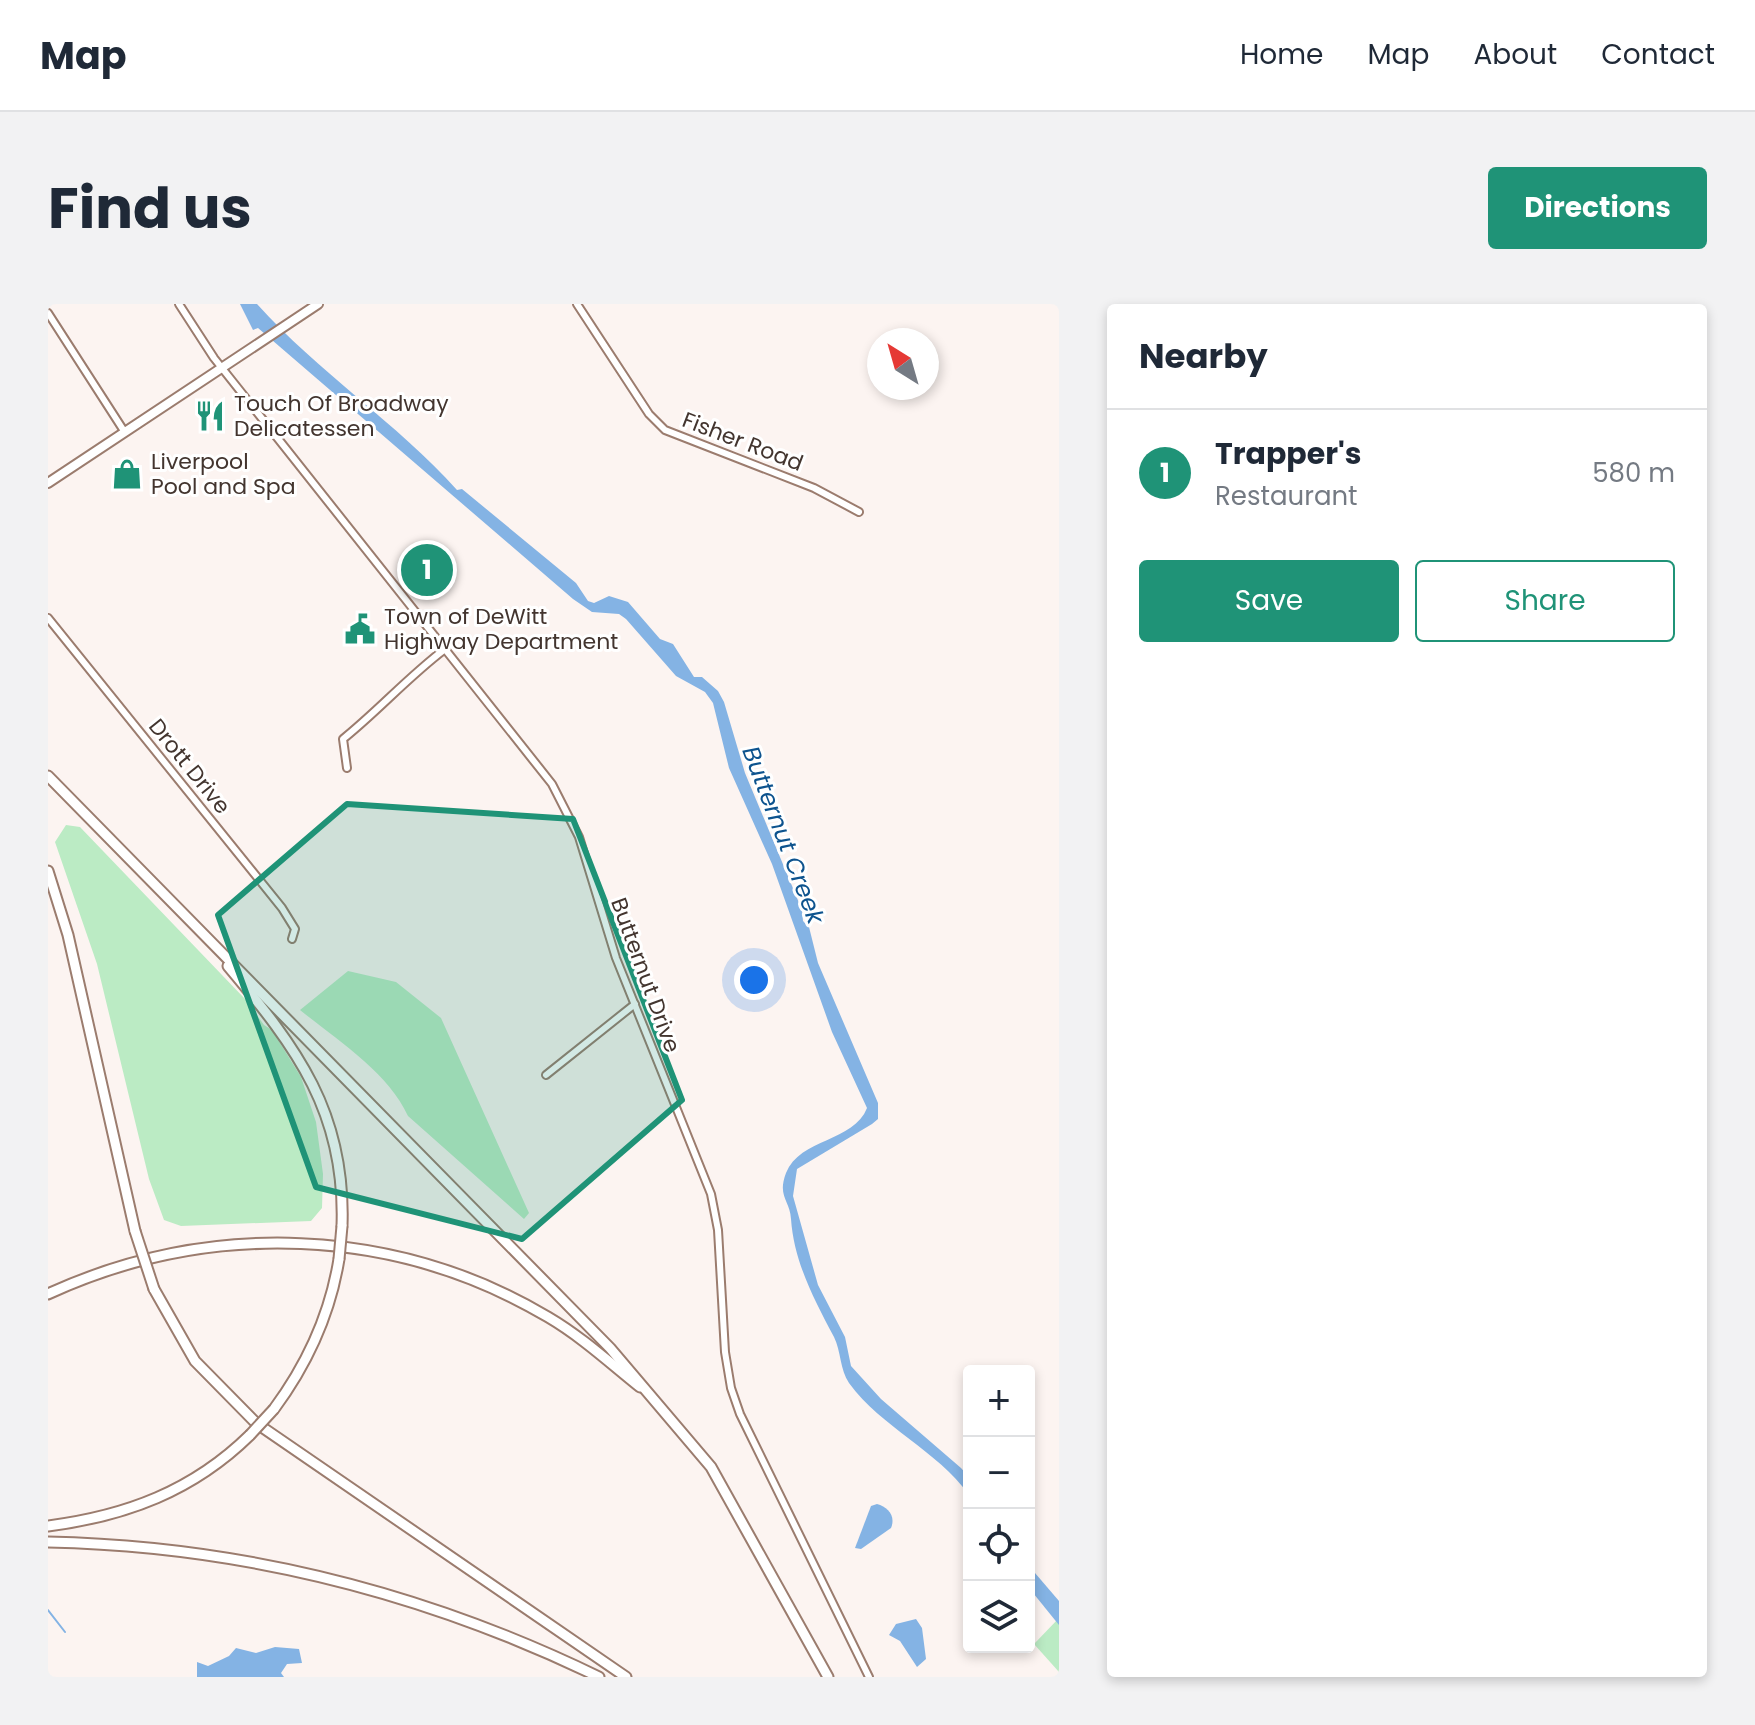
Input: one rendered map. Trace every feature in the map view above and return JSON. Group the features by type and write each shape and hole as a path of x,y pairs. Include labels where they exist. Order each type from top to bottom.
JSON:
{"highway":[{"path":"48,776 529,1264 679,1425 737,1509 828,1677"},
{"path":"48,871 68,935 135,1231 154,1289 195,1361 256,1423 626,1677"},
{"path":"48,1526 100,1519 157,1499 194,1480 250,1435 274,1409 315,1342 330,1303 342,1226 337,1153 312,1081 275,1023 193,925"},
{"path":"48,1294 100,1272 200,1246 264,1242 375,1250 443,1268 506,1294 584,1341 656,1399"},
{"path":"48,1542 198,1554 323,1576 482,1625 599,1677"}],"main road":[{"path":"48,483 318,304"}],"street":[{"name":"Butternut Drive","path":"179,304 221,367 566,807 635,1004 711,1194 718,1230 725,1352 736,1401 869,1677"},
{"name":"Fisher Road","path":"577,304 649,414 665,430 814,488 859,512"},
{"path":"48,313 124,431"},
{"name":"Drott Drive","path":"48,618 282,908 295,929 292,939"},
{"path":"347,768 343,739 390,699 406,679 445,649"},
{"path":"546,1075 635,1004"}],"highlighted area":[{"path":"347,804 573,819 682,1100 522,1239 316,1187 218,915"}],"green space":[{"path":"66,825 80,827 272,1030 301,1077 316,1122 323,1174 322,1208 311,1221 181,1226 164,1220 149,1179 97,964 55,842"},
{"path":"348,971 396,982 441,1018 529,1213 524,1219 408,1116 375,1071 300,1010"},
{"path":"1059,1618 1059,1672 1035,1645"}],"water":[{"path":"240,304 257,304 306,352 409,442 457,490 462,489 576,583 588,601 594,603 609,596 628,602 660,639 673,644 694,677 702,677 718,691 745,773 802,910 803,921 809,927 818,963 878,1103 878,1119 872,1124 797,1169 793,1196 818,1285 845,1337 851,1366 881,1399 961,1468 963,1488 941,1465 877,1413 849,1383 836,1342 812,1294 796,1250 783,1193 786,1173 803,1153 851,1128 867,1108 832,1032 772,864 729,768 713,703 705,692 676,676 626,619 619,614 592,612 573,599 258,328 253,330"},
{"path":"877,1504 890,1513 891,1528 861,1549 855,1548 871,1506"},
{"path":"1035,1573 1059,1601 1059,1625 1035,1595"},
{"path":"916,1619 922,1628 926,1659 917,1667 900,1641 889,1635 896,1624"},
{"path":"275,1647 299,1649 302,1663 287,1664 281,1673 284,1677 197,1677 197,1662 208,1666 229,1656 236,1648 256,1653"}],"waterway":[{"path":"48,1610 65,1632"}],"place":[{"name":"Touch Of Broadway Delicatessen","path":"210,416"},
{"name":"Liverpool Pool and Spa","path":"127,474"},
{"name":"Trapper's","path":"427,570"},
{"name":"Town of DeWitt Highway Department","path":"360,629"}],"water label":[{"name":"Butternut Creek","path":"783,835"}]}
